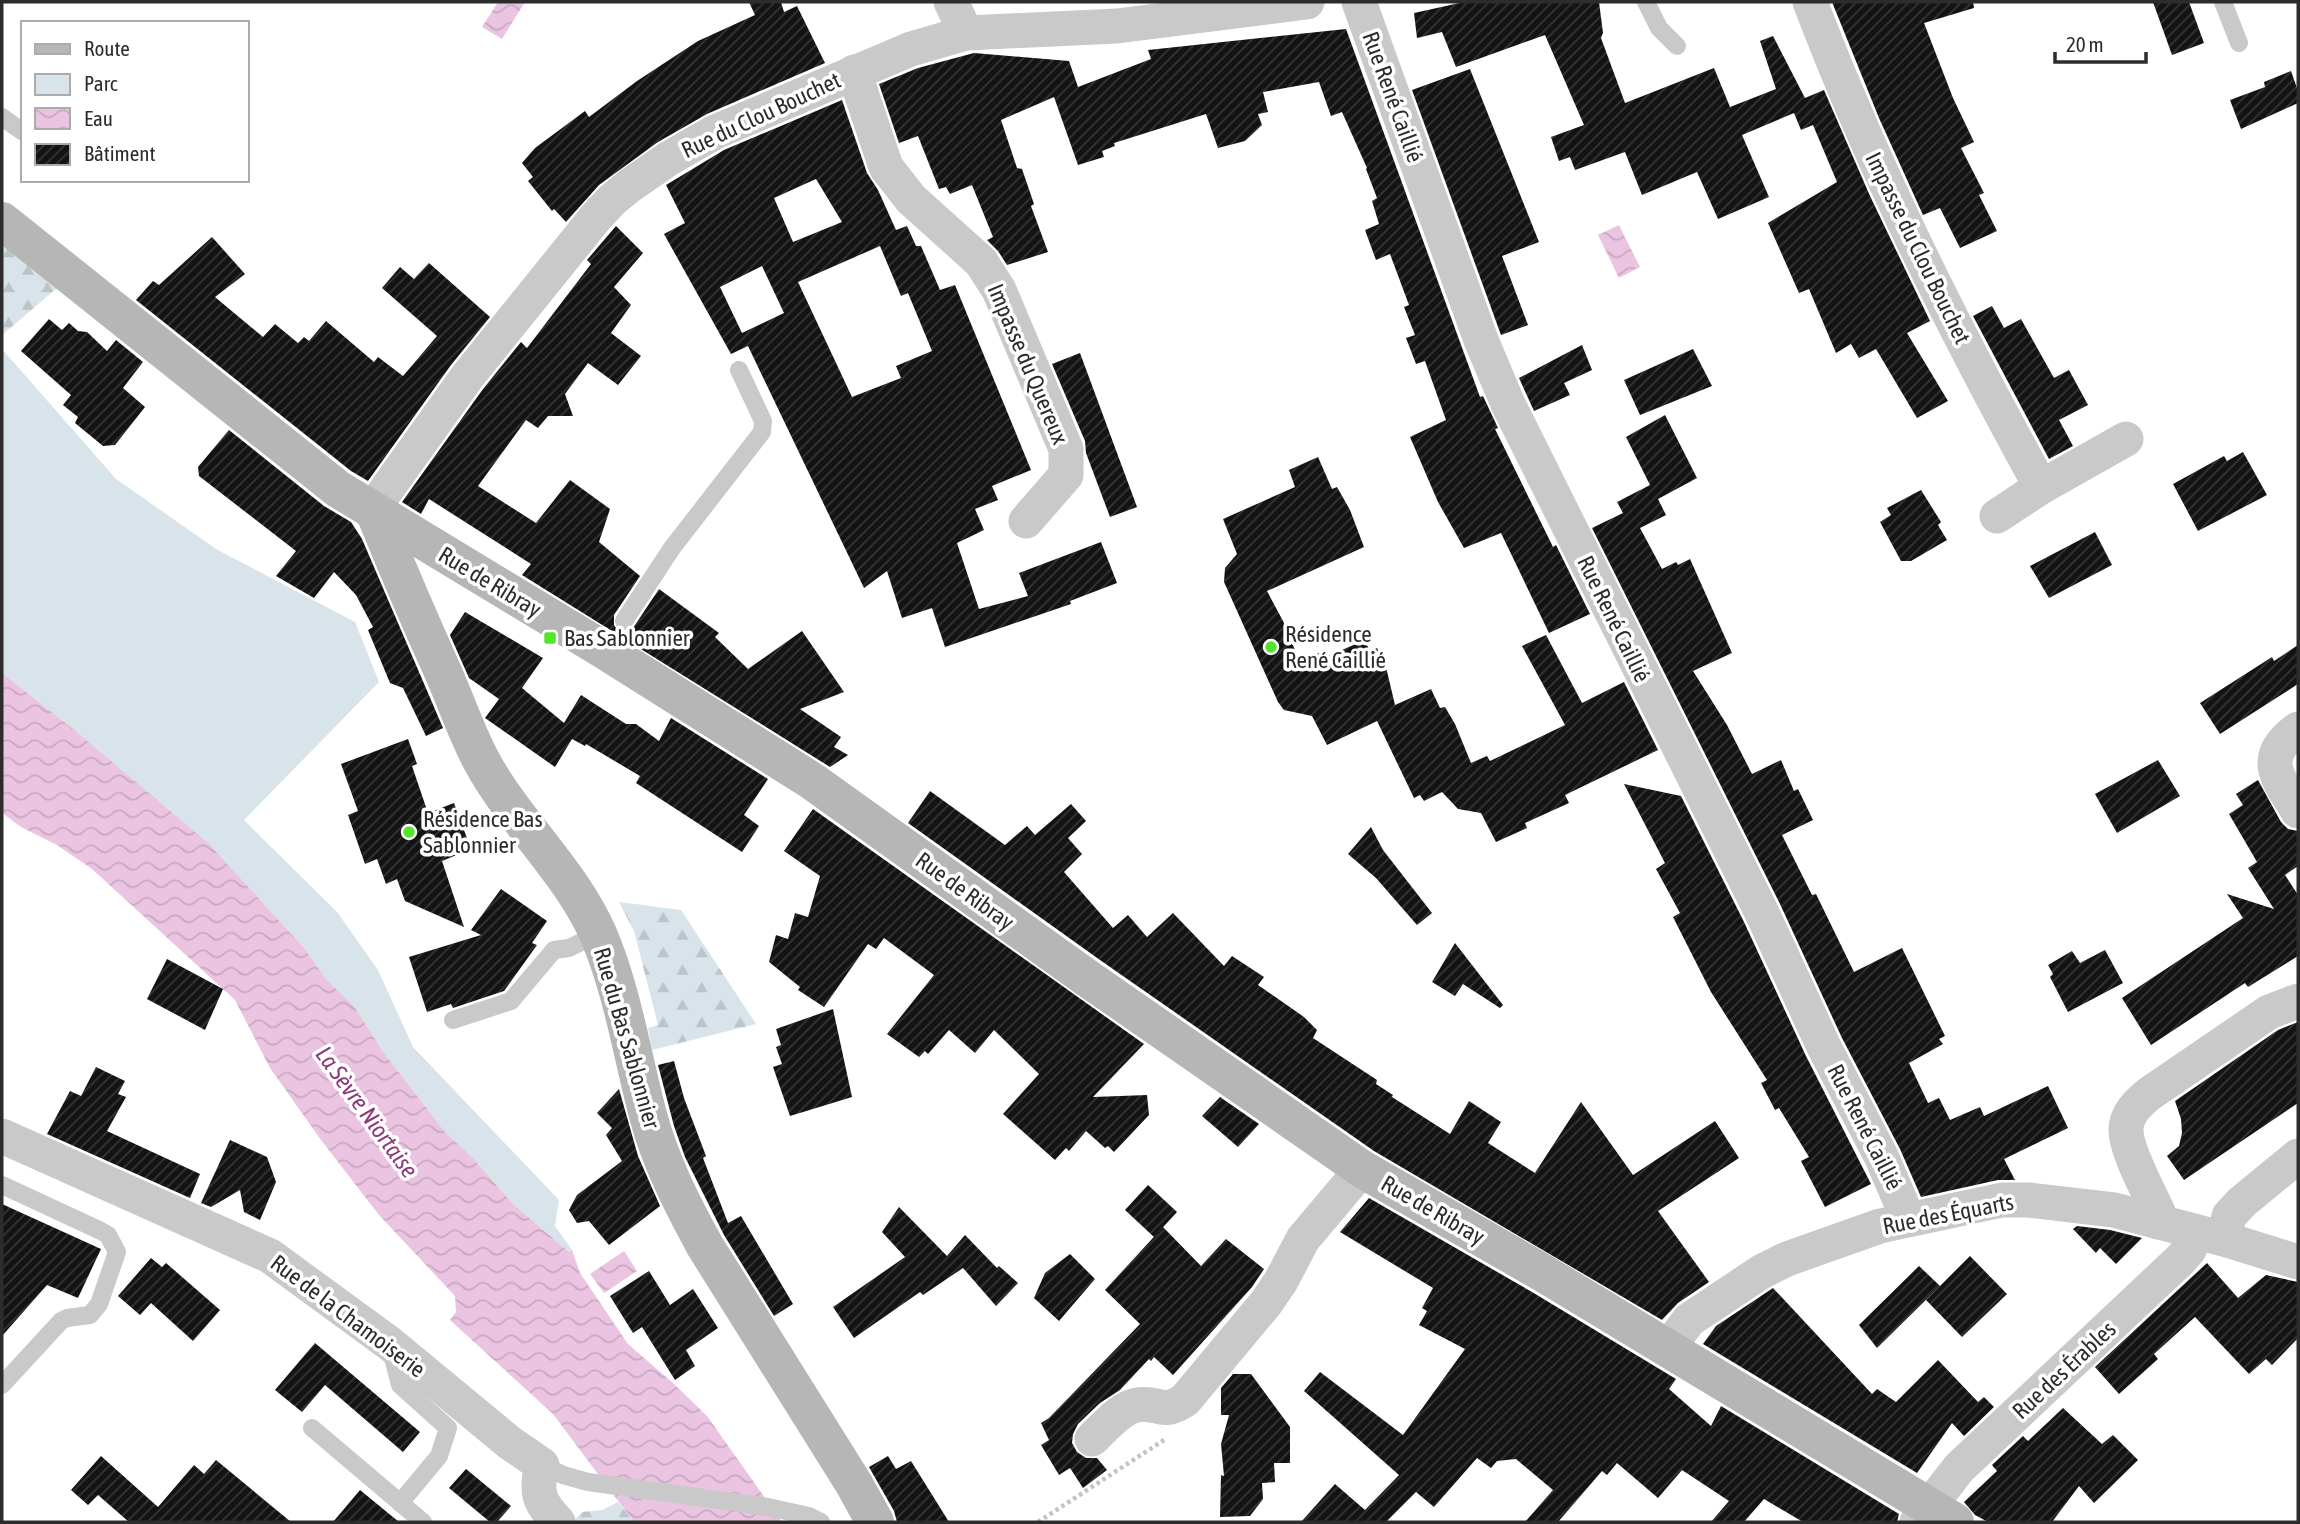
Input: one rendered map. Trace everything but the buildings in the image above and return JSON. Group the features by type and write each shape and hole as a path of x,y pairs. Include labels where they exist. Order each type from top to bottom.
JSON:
{"street":[{"path":"951,2 966,33"},
{"name":"Rue du Clou Bouchet","path":"374,511 467,377 612,200 668,159 715,132 911,49 966,33 1117,26 1307,2"},
{"name":"Rue René Caillié","path":"1359,2 1481,340 1508,404 1762,913 1824,1047 1882,1158 1908,1219"},
{"name":"Impasse du Clou Bouchet","path":"1811,2 1872,155 1916,249 1970,358 2042,487"},
{"name":"Impasse du Quereux","path":"854,72 886,167 911,198 981,262 999,289 1066,449 1066,475 1026,521"},
{"name":"Rue de Ribray","path":"2,221 319,476 374,511 614,636 812,781 1362,1170 1668,1348 1934,1517"},
{"path":"1997,516 2126,439"},
{"name":"Rue du Bas Sablonnier","path":"374,511 481,760 521,822 576,896 598,934 610,966 648,1116 663,1164 678,1195 705,1246 875,1522"},
{"path":"2298,729 2280,745 2275,756 2275,768 2281,784 2298,811"},
{"path":"2158,1222 2158,1212 2129,1146 2126,1129 2137,1103 2269,1012 2298,1000"},
{"name":"Rue de la Chamoiserie","path":"2,1136 270,1256 389,1343 510,1443 542,1465"},
{"name":"Rue des Érables","path":"1934,1517 1959,1468 2189,1250 2210,1236 2242,1202 2298,1156"},
{"path":"1092,1438 1126,1408 1147,1404 1168,1408 1185,1400 1266,1303 1303,1239 1362,1170"},
{"name":"Rue des Équarts","path":"1668,1348 1689,1320 1761,1272 1810,1251 1908,1219 2002,1200 2028,1199 2114,1210 2298,1262"},
{"path":"542,1465 539,1488 544,1517"}],"lane":[{"path":"1646,2 1659,28 1678,46"},
{"path":"2223,2 2239,43"},
{"path":"2,117 21,131"},
{"path":"614,636 672,548 762,432 764,421 739,370"},
{"path":"453,1020 511,1001 554,950 569,948 598,934"},
{"path":"2,1185 102,1231 114,1243 117,1252 99,1304 90,1315 61,1321 2,1385"},
{"path":"389,1343 400,1385 448,1428 439,1456 400,1503"},
{"path":"312,1428 423,1522"},
{"path":"542,1465 563,1475 588,1482 768,1507 815,1519"}],"path":[{"path":"1038,1522 1166,1438 1178,1420 1185,1400"}],"green space":[{"path":"2,230 62,284 2,335"},
{"path":"2,349 116,479 216,549 355,622 379,682 244,820 337,912 378,970 413,1047 559,1200 555,1226 572,1250 569,1252 513,1204 472,1157 446,1133 384,1053 354,1006 326,979 305,949 209,845 77,732 2,673"},
{"path":"619,902 681,910 756,1024 652,1050 648,1028 658,1025 634,931"},
{"path":"618,1502 634,1522 573,1522 582,1512 602,1510"}],"water":[{"path":"498,2 525,2 502,39 482,27"},
{"path":"1619,225 1640,267 1619,278 1598,235"},
{"name":"La Sèvre Niortaise","path":"2,673 77,732 209,844 305,949 326,979 354,1006 384,1053 446,1133 472,1157 513,1204 569,1252 572,1250 580,1273 628,1344 707,1416 782,1522 634,1522 553,1414 450,1320 456,1312 455,1296 379,1215 321,1140 270,1068 235,1000 92,869 2,813"},
{"path":"624,1251 637,1271 604,1293 590,1274"}],"place":[{"name":"Bas Sablonnier","path":"550,638"},
{"name":"Résidence René Caillié","path":"1271,647"},
{"name":"Résidence Bas Sablonnier","path":"409,832"}]}
